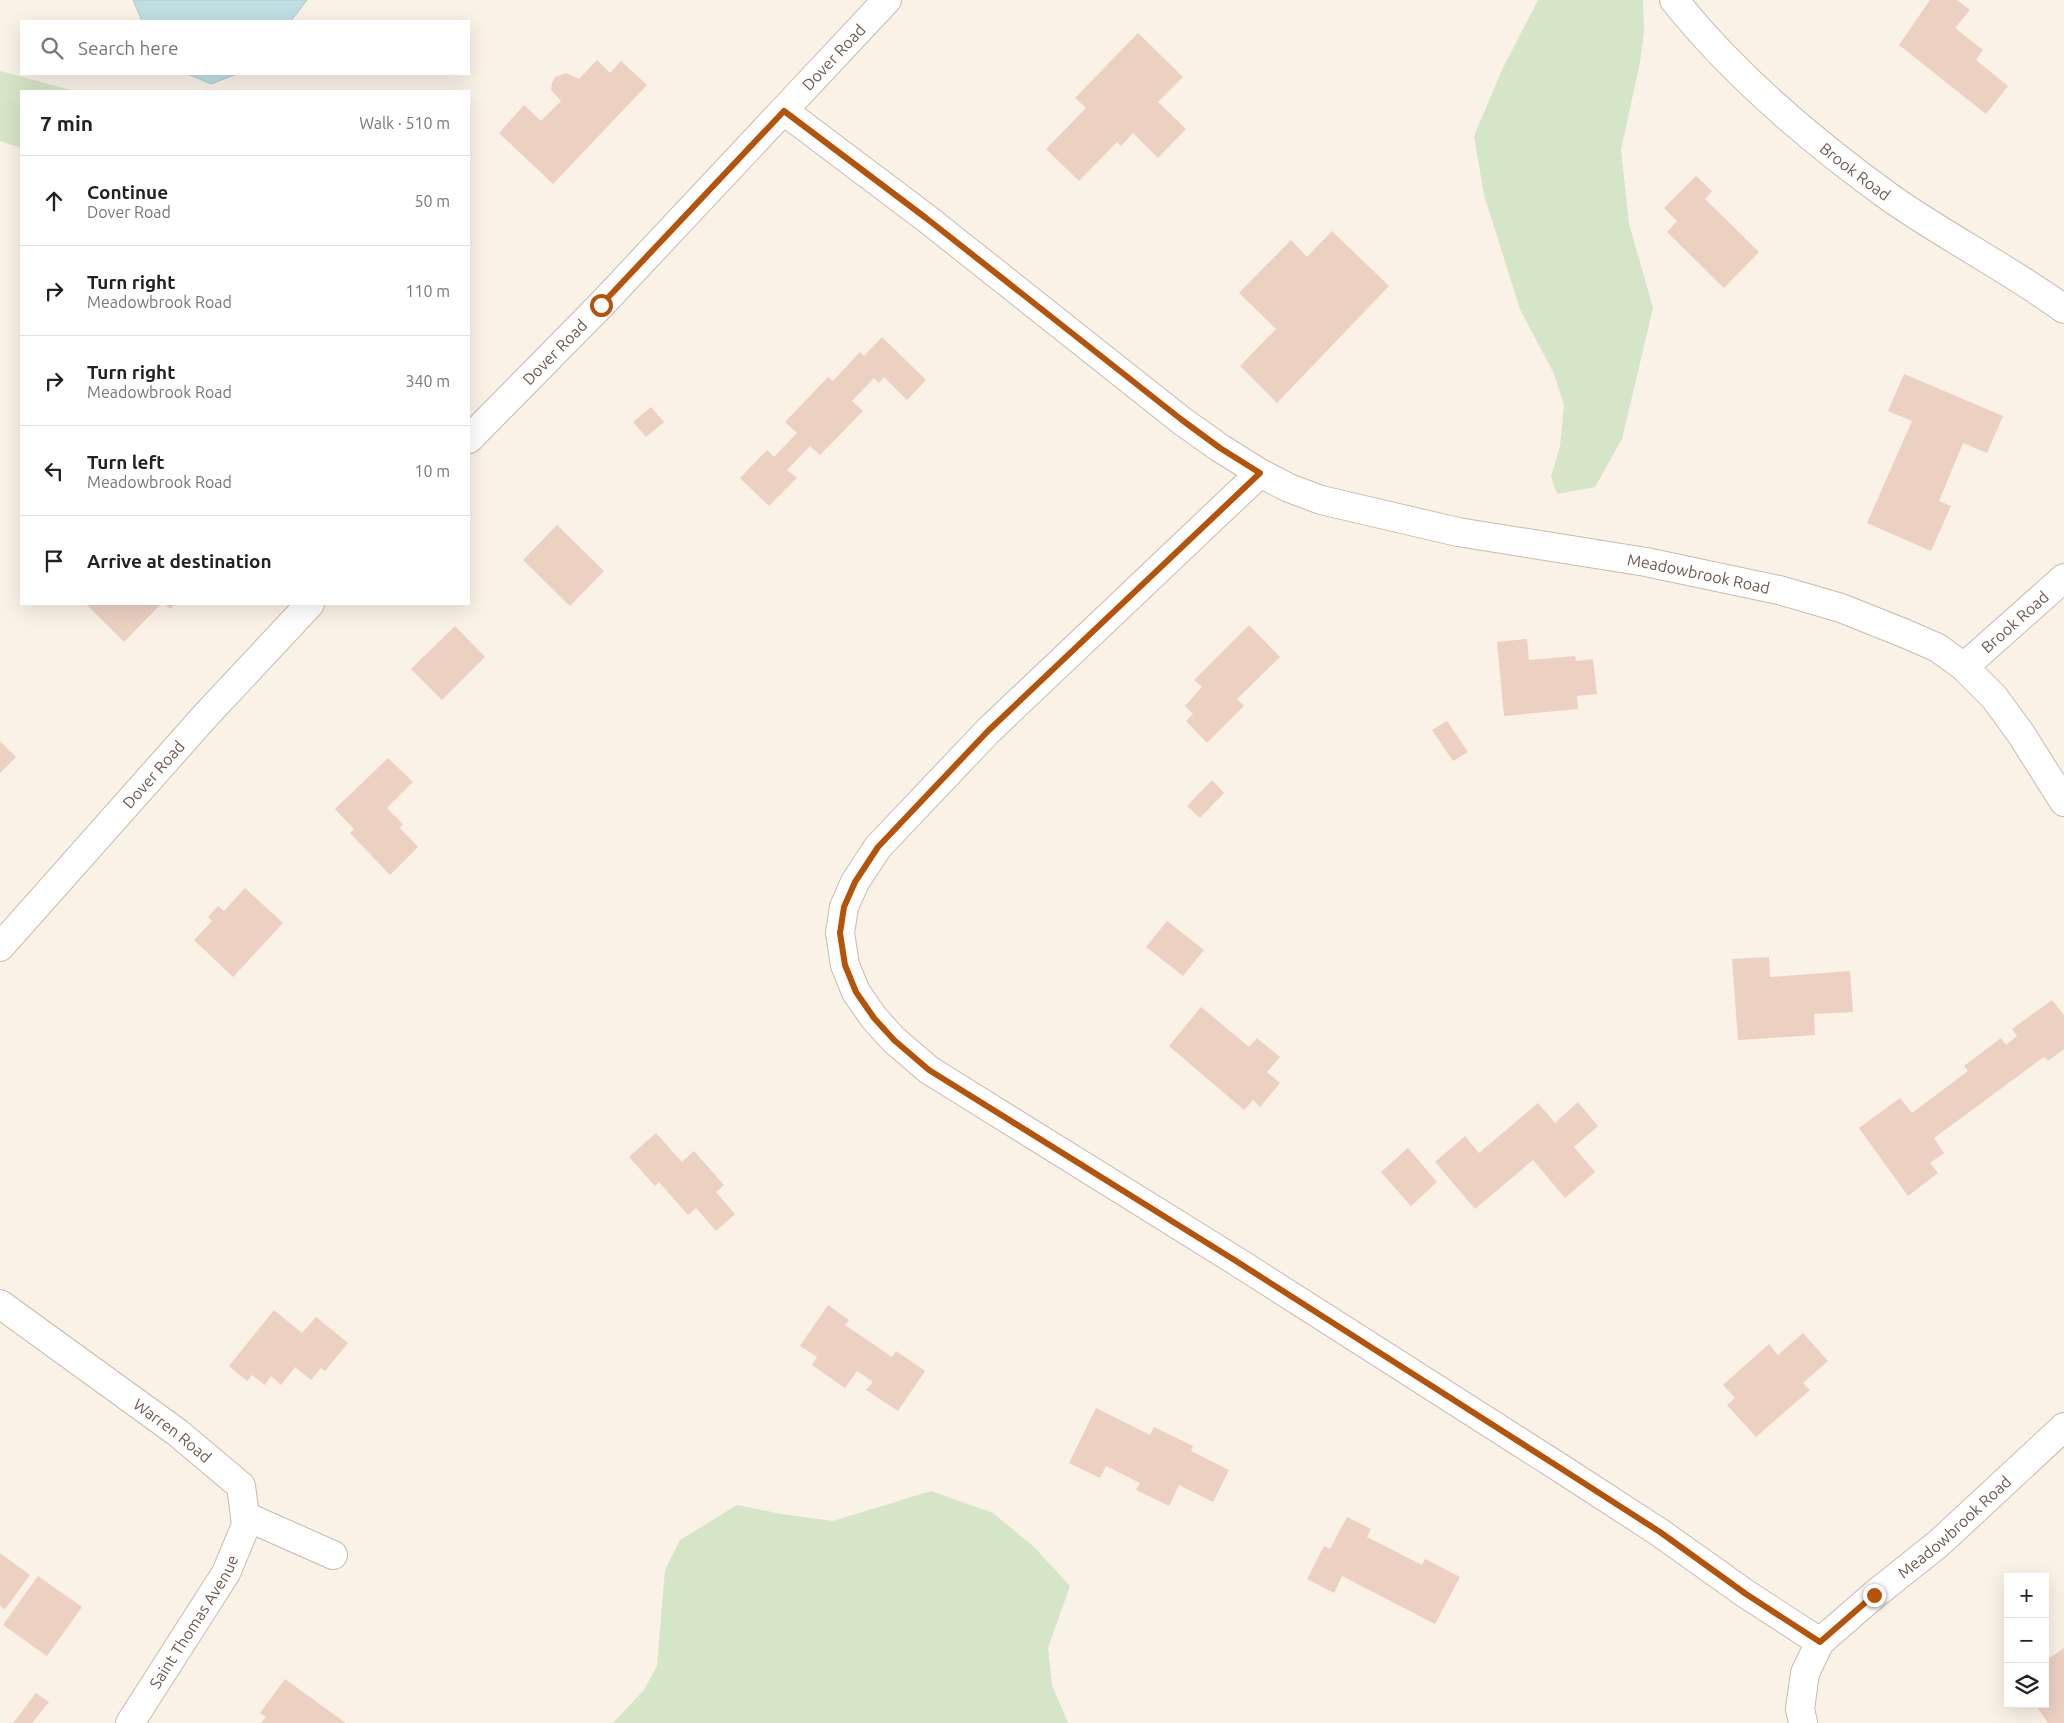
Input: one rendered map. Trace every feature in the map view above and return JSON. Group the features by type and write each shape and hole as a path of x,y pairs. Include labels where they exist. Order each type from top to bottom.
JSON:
{"street":[{"name":"Dover Road","path":"470,438 601,305 888,0"},
{"name":"Brook Road","path":"1674,0 1766,99 1814,138 1892,199 2064,309"},
{"name":"Meadowbrook Road","path":"784,111 926,218 1182,420 1220,448 1260,473 1289,488 1321,500 1458,532 1646,562 1779,590 1841,608 1906,634 1938,648 1964,667 1994,696 2021,734 2064,802"},
{"path":"1260,473 988,731 878,847 855,882 844,907 840,933 845,965 856,992 874,1018 894,1040 929,1070 1236,1261 1565,1471 1660,1532 1746,1594 1820,1642"},
{"name":"Brook Road","path":"1964,667 2064,578"},
{"name":"Dover Road","path":"0,947 207,714 309,605"},
{"name":"Warren Road","path":"0,1304 178,1433 241,1486 245,1516"},
{"name":"Meadowbrook Road","path":"1803,1723 1800,1709 1805,1673 1820,1642 1874,1595 1938,1544 2064,1427"},
{"path":"245,1516 332,1555"},
{"name":"Saint Thomas Avenue","path":"130,1723 226,1573 246,1525 245,1516"}],"green space":[{"path":"1538,0 1643,0 1644,32 1640,62 1621,150 1629,224 1653,308 1622,439 1595,487 1557,494 1551,477 1560,446 1564,405 1554,374 1520,309 1484,195 1474,136 1502,70"},
{"path":"0,71 71,90 20,90 20,148 0,141"},
{"path":"931,1491 993,1513 1034,1547 1070,1586 1048,1648 1052,1685 1068,1723 613,1723 644,1690 657,1666 665,1570 680,1540 737,1505 781,1514 833,1521"}],"water":[{"path":"133,0 307,0 292,20 142,20"},
{"path":"190,75 234,75 211,84"}],"building":[{"path":"1930,0 1957,0 1970,10 1955,28 1983,50 1976,60 2008,86 1986,114 1899,45"},
{"path":"1138,33 1183,77 1158,102 1186,129 1158,158 1133,133 1121,146 1117,142 1079,181 1046,149 1086,108 1075,98"},
{"path":"597,60 610,73 621,61 647,85 553,184 499,133 524,105 541,121 561,101 551,90 555,77 566,73 579,79"},
{"path":"1696,176 1712,191 1705,199 1759,252 1724,288 1667,232 1677,221 1664,208"},
{"path":"1332,231 1389,286 1277,403 1240,366 1276,329 1239,293 1291,240 1307,257"},
{"path":"882,337 926,380 907,400 884,377 879,383 874,378 852,401 863,411 820,455 810,446 787,470 797,478 769,506 740,478 767,450 774,457 797,433 785,422 828,377 833,381 860,352 864,356"},
{"path":"1904,374 2003,416 1987,453 1963,443 1939,501 1951,506 1931,551 1867,523 1912,421 1888,411"},
{"path":"651,407 664,422 646,437 633,422"},
{"path":"557,525 604,571 570,606 523,560"},
{"path":"87,605 160,605 124,642"},
{"path":"166,605 174,605 170,609"},
{"path":"1249,625 1280,657 1237,699 1244,706 1207,743 1186,721 1193,714 1185,706 1202,687 1194,680"},
{"path":"455,626 485,657 442,700 411,669"},
{"path":"1527,639 1529,660 1575,656 1576,661 1593,659 1597,694 1577,696 1578,709 1504,716 1497,642"},
{"path":"1447,721 1468,752 1453,761 1432,730"},
{"path":"0,741 16,757 0,773"},
{"path":"388,758 413,782 387,808 403,824 400,828 418,847 390,875 350,833 354,829 335,809"},
{"path":"1212,780 1224,793 1200,818 1187,806"},
{"path":"245,888 283,923 233,977 194,940 212,921 208,917 218,906 224,911"},
{"path":"1167,921 1204,950 1183,976 1146,947"},
{"path":"1769,957 1770,977 1850,971 1853,1012 1814,1014 1815,1035 1738,1040 1732,959"},
{"path":"2052,1000 2064,1015 2064,1049 2048,1061 2044,1057 1934,1138 1944,1153 1930,1163 1938,1173 1908,1196 1859,1128 1900,1098 1912,1113 1968,1071 1964,1066 2001,1038 2006,1045 2017,1036 2012,1029"},
{"path":"1201,1007 1249,1047 1257,1038 1280,1057 1267,1072 1280,1083 1260,1107 1253,1100 1244,1110 1169,1046"},
{"path":"1578,1102 1598,1126 1574,1147 1595,1172 1565,1198 1533,1160 1475,1209 1435,1162 1465,1136 1479,1153 1538,1103 1555,1123"},
{"path":"656,1133 682,1162 694,1151 724,1185 716,1192 735,1214 716,1231 696,1208 688,1215 659,1182 655,1186 629,1157"},
{"path":"1408,1148 1437,1182 1411,1206 1381,1172"},
{"path":"828,1305 849,1320 845,1325 892,1357 896,1351 925,1371 898,1411 866,1390 873,1382 857,1371 845,1388 812,1365 817,1357 800,1346"},
{"path":"274,1310 302,1333 316,1317 348,1343 325,1371 321,1368 311,1380 295,1367 281,1385 271,1376 265,1385 252,1375 247,1381 229,1366"},
{"path":"1803,1333 1828,1361 1803,1383 1810,1390 1756,1437 1727,1405 1735,1398 1723,1385 1769,1344 1778,1355"},
{"path":"1096,1408 1150,1435 1154,1427 1193,1446 1191,1451 1229,1470 1213,1502 1179,1485 1169,1506 1136,1490 1140,1483 1106,1466 1100,1478 1069,1463"},
{"path":"1347,1517 1371,1529 1367,1537 1422,1565 1425,1559 1460,1577 1435,1624 1342,1576 1334,1593 1307,1579 1324,1546 1330,1549"},
{"path":"0,1553 30,1575 5,1609 0,1606"},
{"path":"38,1576 82,1607 47,1656 3,1625"},
{"path":"2064,1648 2064,1723 2048,1723 2038,1708 2049,1708 2049,1658"},
{"path":"285,1679 346,1723 261,1723 266,1717 260,1713"},
{"path":"36,1693 49,1702 32,1723 13,1723"}],"route":[{"path":"601,305 784,111 926,218 1182,420 1220,448 1260,473 988,731 878,847 855,882 844,907 840,933 845,965 856,992 874,1018 894,1040 929,1070 1236,1261 1565,1471 1660,1532 1746,1594 1820,1642 1874,1595"}]}
